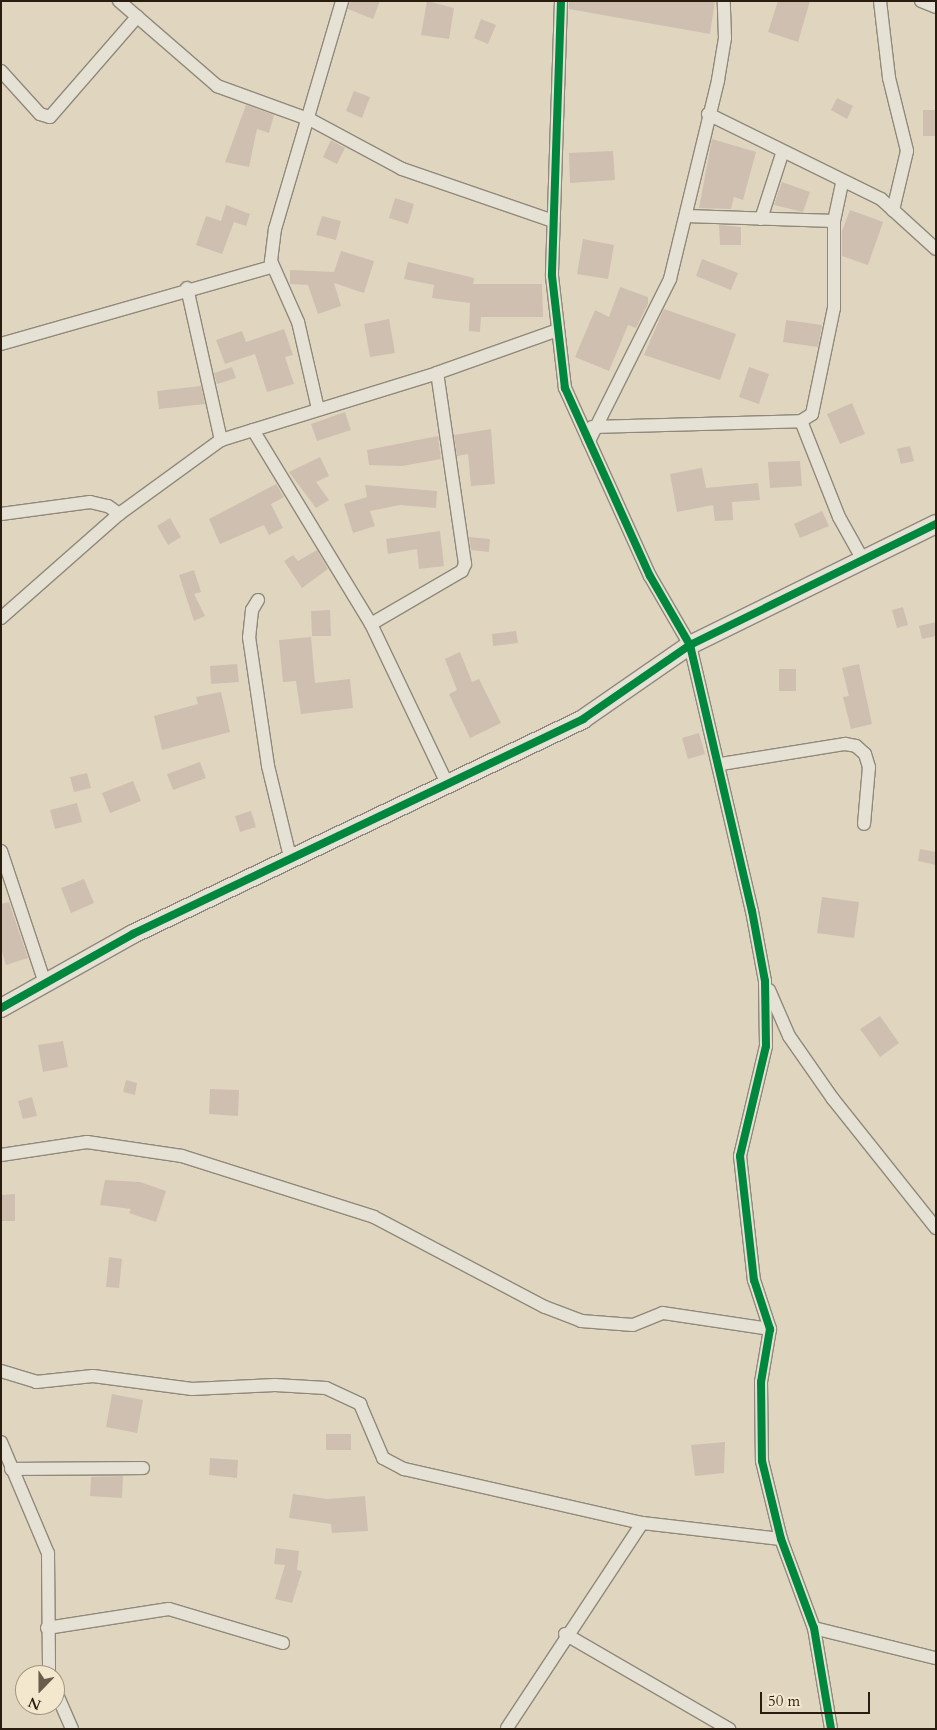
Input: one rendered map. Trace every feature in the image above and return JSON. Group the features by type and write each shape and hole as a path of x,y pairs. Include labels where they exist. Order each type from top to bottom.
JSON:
{"street":[{"path":"119,1 210,82 310,120 402,169 553,221"},
{"path":"318,408 298,322 272,267 275,229 310,120 342,1"},
{"path":"561,1 552,276 565,388 650,576 690,645 721,764 765,981 766,1046 740,1156 754,1280 770,1329 759,1417 762,1461 781,1540 814,1628 831,1729"},
{"path":"588,442 592,427 670,279 723,52 724,1"},
{"path":"880,1 889,78 907,150 893,210"},
{"path":"921,1 936,7"},
{"path":"1,71 40,114 50,117 137,17"},
{"path":"708,114 842,182 881,199 936,248"},
{"path":"761,219 783,151"},
{"path":"592,427 801,421 816,408 832,317 834,222 842,182"},
{"path":"686,216 834,222"},
{"path":"1,344 187,288 272,267"},
{"path":"187,288 221,440"},
{"path":"1,618 119,514 221,440 318,408 438,373 558,330"},
{"path":"371,624 462,571 465,564 438,373"},
{"path":"801,421 836,509 863,560"},
{"path":"253,430 371,624 447,783"},
{"path":"1,514 90,502 108,506 119,514"},
{"path":"1,1008 44,983 290,857 583,719 690,645 936,524"},
{"path":"258,600 252,610 249,637 268,766 290,857"},
{"path":"721,764 845,744 856,746 869,767 864,824"},
{"path":"1,851 44,983"},
{"path":"765,981 795,1044 896,1182 936,1228"},
{"path":"1,1155 87,1142 182,1156 374,1216 566,1316 608,1326 633,1325 663,1313 770,1329"},
{"path":"1,1371 36,1382 93,1376 192,1389 275,1384 326,1388 360,1404 383,1458 396,1466 642,1523 781,1540"},
{"path":"1,1442 48,1553 52,1576 47,1628 49,1665"},
{"path":"11,1469 143,1468"},
{"path":"507,1728 565,1634 642,1523"},
{"path":"47,1628 164,1608 218,1620 283,1643"},
{"path":"814,1628 935,1658"},
{"path":"565,1634 729,1729"},
{"path":"65,1713 72,1729"}],"building":[{"path":"350,1 380,1 373,19 348,9"},
{"path":"427,1 454,8 449,39 421,35"},
{"path":"569,1 715,1 710,34 569,9"},
{"path":"778,1 810,1 798,42 768,32"},
{"path":"481,19 496,25 488,44 474,38"},
{"path":"354,91 370,97 362,118 346,111"},
{"path":"837,98 853,106 847,119 831,110"},
{"path":"246,105 274,115 269,133 257,129 249,167 225,162"},
{"path":"923,110 936,110 936,136 923,136"},
{"path":"712,139 756,152 743,200 734,197 731,209 699,208"},
{"path":"331,140 345,148 337,164 323,157"},
{"path":"613,151 615,180 570,183 569,153"},
{"path":"782,182 810,192 803,212 774,205"},
{"path":"395,198 414,204 408,224 389,218"},
{"path":"226,205 250,214 246,226 234,222 222,254 196,245 206,216 221,221"},
{"path":"850,210 883,222 868,265 842,256 842,231"},
{"path":"322,216 341,221 336,240 316,235"},
{"path":"719,225 741,227 741,245 720,245"},
{"path":"583,239 614,245 608,279 577,274"},
{"path":"341,251 374,261 364,293 334,283 341,306 318,314 308,285 290,284 290,270 334,272"},
{"path":"702,259 738,273 731,290 696,276"},
{"path":"408,262 474,278 473,284 542,284 543,317 481,317 480,332 469,331 470,303 432,298 434,285 404,279"},
{"path":"620,287 648,297 648,304 636,328 628,325 609,371 575,357 595,310 609,317"},
{"path":"664,309 736,334 720,380 644,355"},
{"path":"389,319 395,353 370,357 364,324"},
{"path":"786,320 822,325 818,347 783,342"},
{"path":"284,329 293,355 285,357 294,384 267,392 255,354 225,364 216,340 242,331 246,342"},
{"path":"232,367 236,378 217,384 214,373"},
{"path":"749,367 769,374 759,404 739,397"},
{"path":"201,386 205,404 159,409 157,391"},
{"path":"852,403 865,434 840,444 827,414"},
{"path":"345,412 351,430 317,441 311,424"},
{"path":"491,429 495,484 471,486 468,454 457,456 454,435"},
{"path":"438,436 441,459 402,466 369,465 367,450"},
{"path":"910,446 914,461 901,464 897,449"},
{"path":"320,457 329,476 316,482 329,500 316,508 289,472"},
{"path":"800,461 802,486 770,488 768,462"},
{"path":"702,468 706,488 758,483 760,500 732,502 733,520 715,521 713,505 677,512 670,474"},
{"path":"276,484 284,497 271,504 283,528 269,535 264,525 220,544 209,519"},
{"path":"365,485 437,491 436,508 400,505 370,511 375,526 353,533 344,504 367,497"},
{"path":"822,511 829,526 800,538 794,524"},
{"path":"170,518 181,537 168,545 157,526"},
{"path":"440,531 444,566 419,569 417,549 388,554 386,539"},
{"path":"469,537 490,539 489,552 471,550"},
{"path":"317,550 328,569 302,588 284,561 293,555 298,561"},
{"path":"194,570 201,592 194,594 205,616 194,621 179,575"},
{"path":"903,607 908,625 897,628 892,610"},
{"path":"330,610 331,636 312,636 311,611"},
{"path":"936,622 936,636 922,639 919,626"},
{"path":"516,631 518,643 493,646 492,634"},
{"path":"311,637 315,683 350,679 353,708 301,714 296,681 283,682 279,640"},
{"path":"460,652 472,682 479,679 501,723 470,738 449,694 457,690 445,659"},
{"path":"237,664 239,682 211,684 210,666"},
{"path":"859,664 872,724 851,729 843,697 849,696 842,668"},
{"path":"779,669 796,669 796,691 779,691"},
{"path":"221,692 230,732 162,750 154,716 198,704 196,697"},
{"path":"699,733 705,754 688,759 682,738"},
{"path":"200,762 206,778 173,790 167,774"},
{"path":"87,773 91,788 74,792 70,777"},
{"path":"133,781 141,801 110,813 102,793"},
{"path":"77,803 82,822 55,829 50,810"},
{"path":"251,811 256,827 240,832 235,816"},
{"path":"920,849 936,852 936,865 918,861"},
{"path":"84,879 94,903 71,913 61,888"},
{"path":"822,897 859,902 854,938 817,933"},
{"path":"9,902 28,958 6,965 1,948 1,904"},
{"path":"880,1016 899,1043 880,1057 860,1029"},
{"path":"63,1041 68,1067 43,1072 38,1045"},
{"path":"126,1080 137,1083 135,1095 123,1092"},
{"path":"210,1089 239,1090 238,1116 209,1114"},
{"path":"32,1097 37,1116 23,1119 18,1101"},
{"path":"105,1180 140,1182 166,1191 156,1222 129,1213 131,1209 100,1205"},
{"path":"15,1194 15,1221 1,1221 1,1195"},
{"path":"109,1257 122,1259 119,1288 106,1287"},
{"path":"112,1394 143,1400 137,1433 106,1427"},
{"path":"326,1434 351,1434 351,1450 326,1450"},
{"path":"725,1442 724,1473 695,1476 691,1445"},
{"path":"210,1458 238,1460 237,1478 209,1475"},
{"path":"123,1476 122,1498 90,1496 91,1477"},
{"path":"293,1494 327,1499 365,1496 368,1531 332,1533 331,1524 289,1518"},
{"path":"276,1548 299,1551 297,1570 302,1571 292,1603 275,1599 285,1565 274,1564"}],"cycle path":[{"path":"561,1 552,276 565,388 650,576 690,645 752,911 765,981 766,1046 740,1156 754,1280 770,1329 761,1382 762,1461 781,1539 814,1628 831,1729"},
{"path":"1,1008 133,934 583,719 690,645 936,524"}]}
